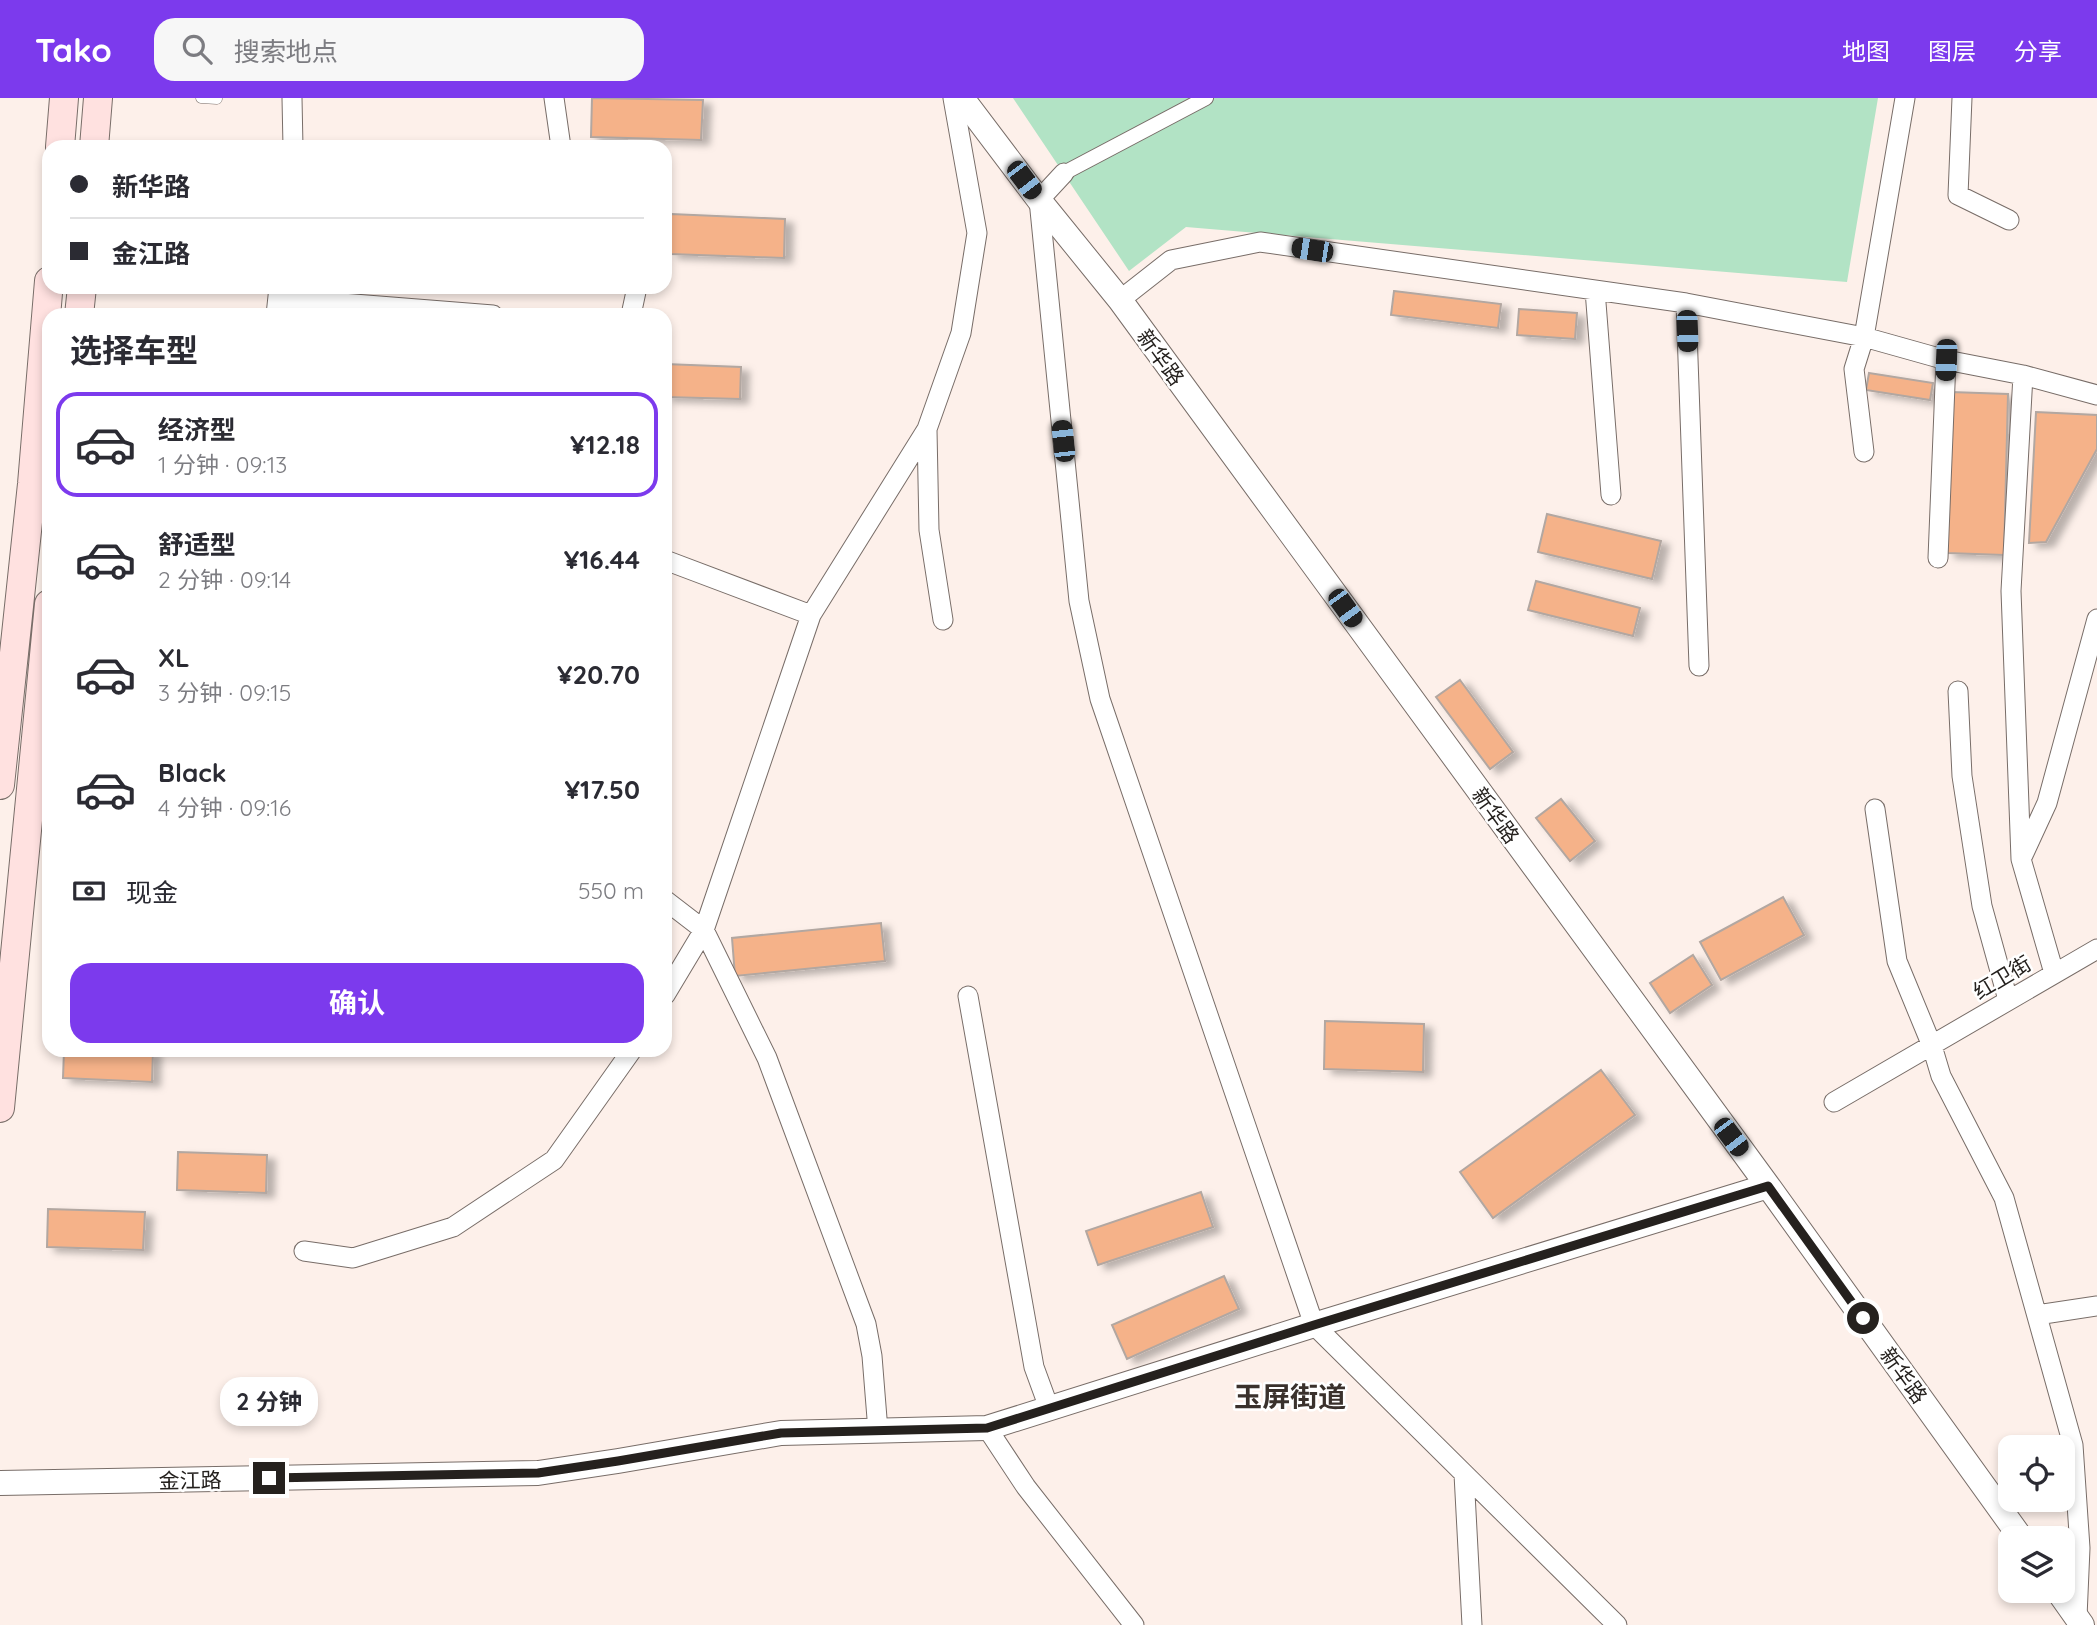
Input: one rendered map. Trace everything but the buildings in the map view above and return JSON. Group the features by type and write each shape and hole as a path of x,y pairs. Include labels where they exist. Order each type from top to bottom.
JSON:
{"main road":[{"path":"61,140 64,98"},
{"path":"94,140 98,98"},
{"path":"0,785 42,365"},
{"path":"0,1108 42,676"}],"street":[{"path":"292,98 293,140"},
{"path":"554,98 560,140"},
{"path":"672,983 704,930 811,615 927,429 961,333 977,233 953,98"},
{"name":"新华路","path":"962,98 1039,200 1120,300 1768,1186 2012,1526"},
{"path":"1206,98 1064,173 1039,200 1079,601 1100,699 1314,1325 1617,1625"},
{"path":"1864,452 1854,369 1864,337 1905,98"},
{"path":"1962,98 1958,195 2009,220"},
{"path":"1120,300 1171,260 1260,242 1685,303 1864,337 1946,360 2023,375 2097,395"},
{"path":"1595,290 1611,495"},
{"path":"277,300 378,308"},
{"path":"1685,303 1699,666"},
{"path":"1938,558 1946,360"},
{"path":"2023,375 2011,592 2021,859 2054,972"},
{"path":"927,429 929,530 943,620"},
{"path":"672,563 811,615"},
{"path":"2021,859 2047,803 2097,619"},
{"path":"1958,691 1962,776 1980,893 2008,1000"},
{"path":"1875,809 1897,961 1932,1046 1941,1076 2004,1198 2073,1445 2080,1548 2080,1621"},
{"path":"672,905 704,930 767,1058 866,1324 872,1356 878,1431"},
{"name":"红卫街","path":"1834,1102 2097,949"},
{"path":"968,996 1034,1367 1049,1408"},
{"path":"304,1251 353,1258 453,1227 554,1160 627,1057"},
{"name":"金江路","path":"0,1483 538,1473 781,1433 987,1428 1768,1186"},
{"path":"2037,1315 2097,1306"},
{"path":"987,1428 1026,1488 1135,1625"},
{"path":"1464,1475 1472,1625"},
{"path":"2067,1603 2080,1621"}],"lane":[{"path":"201,98 216,99"}],"green space":[{"path":"1013,98 1878,98 1847,282 1186,227 1129,271"}],"district":[{"name":"玉屏街道","path":"1290,1396"}],"route":[{"path":"269,1478 538,1473 781,1433 987,1428 1768,1186 1863,1318"}]}
